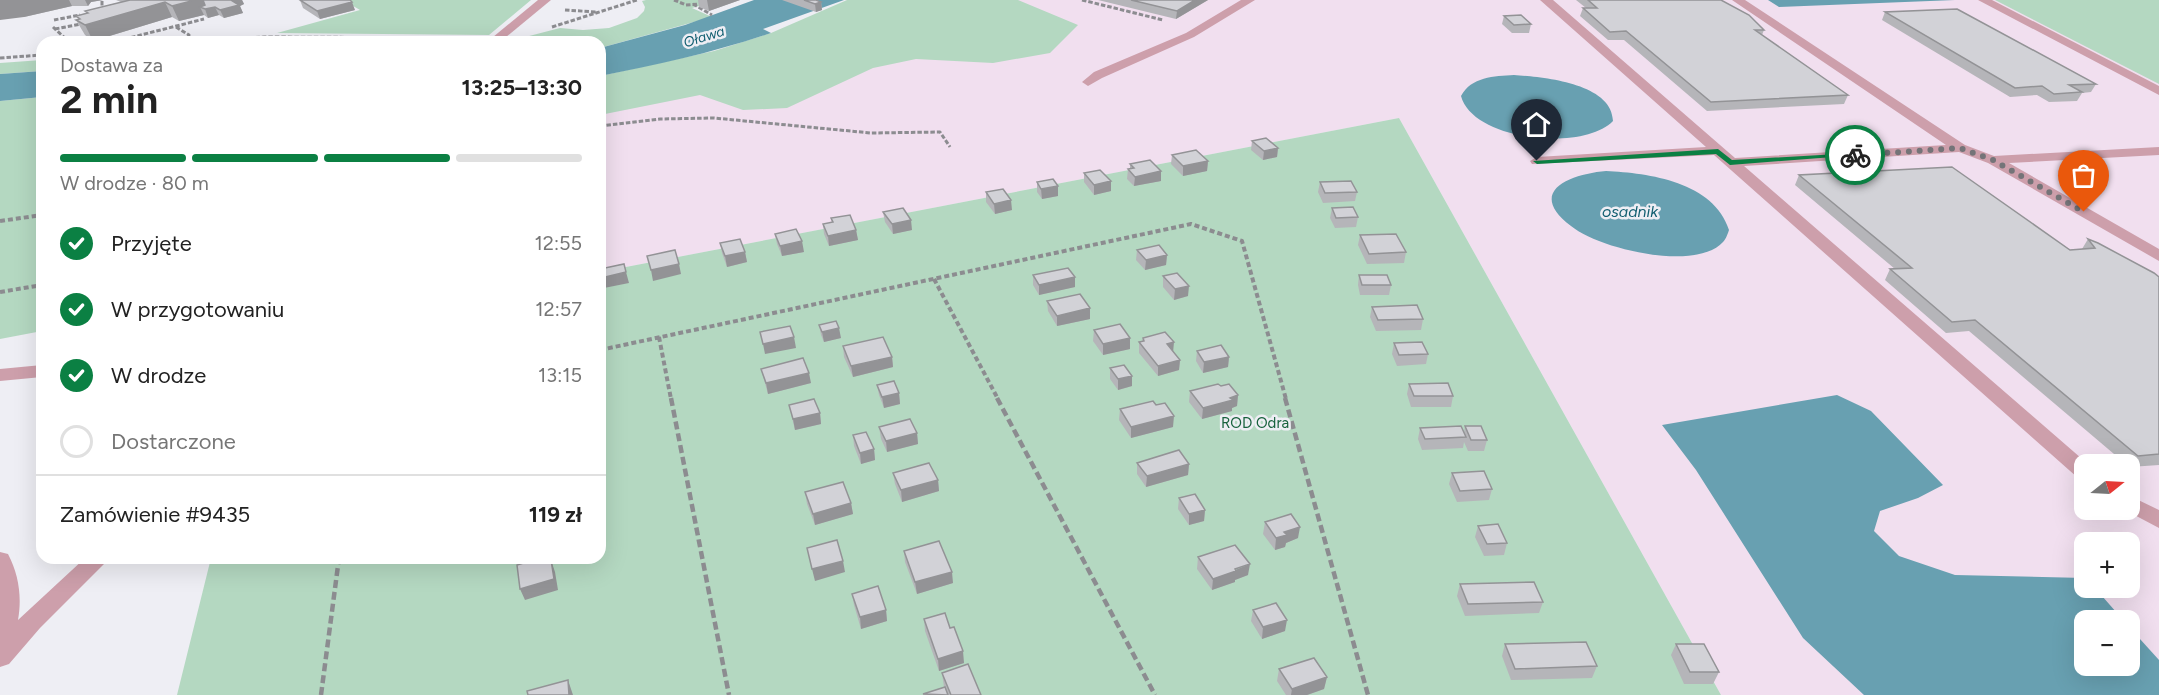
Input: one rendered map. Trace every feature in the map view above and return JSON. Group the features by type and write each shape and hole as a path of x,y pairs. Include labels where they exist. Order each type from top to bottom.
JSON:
{"street":[{"path":"501,36 545,0"},
{"path":"1088,82 1200,30 1249,0"},
{"path":"1546,0 2074,463"},
{"path":"1738,0 1960,148 1993,160 2159,256"},
{"path":"1984,0 2159,91"},
{"path":"1537,161 1960,148"},
{"path":"1993,160 2159,151"},
{"path":"0,375 36,372"},
{"path":"2140,509 2159,520"},
{"path":"0,560 10,586 10,614 0,649"},
{"path":"0,657 32,621 93,564"}],"path":[{"path":"555,26 637,0"},
{"path":"674,0 699,4"},
{"path":"1082,0 1200,30"},
{"path":"94,12 104,11 102,1"},
{"path":"693,4 694,8 712,15"},
{"path":"54,20 84,14"},
{"path":"137,36 204,19"},
{"path":"63,36 54,28 84,23"},
{"path":"175,26 189,36"},
{"path":"0,58 36,55"},
{"path":"606,125 683,118 871,133 940,132 950,147"},
{"path":"0,221 36,216"},
{"path":"606,349 1191,224 1242,241 1368,695"},
{"path":"934,279 1155,695"},
{"path":"0,292 36,286"},
{"path":"659,337 729,695"},
{"path":"321,695 338,564"}],"shaded area":[{"path":"950,0 2159,0 2159,695 1721,695 1399,118 606,271 606,81"}],"green space":[{"path":"343,0 531,0 489,35 277,33 360,10"},
{"path":"721,0 692,8 712,17 606,46 606,36 529,36 560,28 583,30 609,28 637,18 644,11 642,1"},
{"path":"847,0 1018,0 1078,25 1050,53 993,63 916,59 873,68 787,108 743,110 700,95 606,114 606,75 714,51 771,33"},
{"path":"1995,0 2159,0 2159,84"},
{"path":"36,60 36,71 0,74 0,63"},
{"path":"36,98 36,332 0,339 0,101"},
{"name":"ROD Odra","path":"1399,118 1721,695 177,695 210,564 606,564 606,271"}],"water":[{"name":"Oława","path":"754,0 844,0 763,29 771,33 750,40 686,58 606,75 606,46 685,25"},
{"path":"1768,0 1955,0 1779,7"},
{"path":"36,71 36,98 0,101 0,74"},
{"path":"1514,75 1558,80 1589,90 1610,108 1613,121 1598,131 1578,136 1555,139 1530,137 1506,132 1486,123 1470,111 1461,96 1477,81"},
{"name":"osadnik","path":"1606,171 1660,178 1695,191 1710,201 1721,214 1729,230 1725,239 1710,251 1670,256 1624,249 1584,235 1558,214 1552,203 1553,194 1558,186 1567,180"},
{"path":"1837,395 1871,411 1943,485 1918,498 1880,511 1874,531 1899,556 1955,575 2074,578 2074,598 2104,598 2114,610 2074,610 2074,676 2140,676 2140,639 2159,660 2159,695 1864,695 1803,638 1696,470 1662,425"}],"building":[{"path":"130,0 195,0 172,6 165,2 85,25 76,20 80,19 76,16 88,13 85,11"},
{"path":"203,0 231,0 239,5 220,10 215,7 205,9 200,7 205,5"},
{"path":"300,0 350,0 352,2 317,11"},
{"path":"804,0 816,0 821,2 815,4"},
{"path":"1131,0 1195,0 1177,11"},
{"path":"1588,0 1721,0 1749,15 1764,30 1755,30 1848,95 1711,102 1626,31 1610,32 1583,8 1597,8"},
{"path":"1957,9 2096,84 2069,85 2082,92 2054,94 2042,86 2015,88 1885,12"},
{"path":"1521,15 1531,24 1514,25 1504,16"},
{"path":"1266,138 1278,148 1264,151 1252,141"},
{"path":"1196,150 1208,161 1183,166 1172,155"},
{"path":"1150,160 1161,171 1135,177 1128,169 1134,168 1130,164"},
{"path":"1952,167 2070,250 2095,248 2088,239 2154,273 2159,277 2159,454 2140,456 2136,454 1975,320 1952,322 1890,269 1912,268 1799,175"},
{"path":"1100,170 1111,181 1094,185 1084,173"},
{"path":"1053,179 1058,186 1041,189 1037,182"},
{"path":"1351,181 1357,192 1325,193 1320,182"},
{"path":"1003,189 1011,200 994,204 986,192"},
{"path":"1353,207 1358,217 1336,218 1332,208"},
{"path":"903,208 911,220 892,224 883,212"},
{"path":"850,215 856,230 828,236 823,224 833,222 831,218"},
{"path":"796,229 802,241 780,246 775,234"},
{"path":"1396,234 1406,252 1369,254 1360,235"},
{"path":"740,239 745,252 725,256 720,243"},
{"path":"1159,245 1167,255 1146,260 1137,250"},
{"path":"675,250 679,264 651,270 647,256"},
{"path":"624,264 626,272 606,277 606,268"},
{"path":"1068,268 1075,277 1039,285 1033,275"},
{"path":"1177,273 1189,286 1175,289 1163,276"},
{"path":"1359,275 1387,275 1391,285 1362,285"},
{"path":"1080,294 1090,308 1057,316 1047,301"},
{"path":"1417,305 1423,319 1378,320 1372,307"},
{"path":"836,321 839,328 822,332 819,325"},
{"path":"1120,324 1130,338 1103,344 1094,330"},
{"path":"790,326 794,337 763,344 760,332"},
{"path":"1165,332 1174,342 1167,344 1180,360 1158,366 1139,342 1144,341 1143,338"},
{"path":"883,337 892,357 851,366 843,346"},
{"path":"1422,342 1428,354 1399,355 1394,343"},
{"path":"1221,345 1229,357 1204,362 1197,351"},
{"path":"803,358 809,373 766,383 761,369"},
{"path":"1124,365 1132,376 1118,379 1110,368"},
{"path":"894,381 899,393 882,397 877,385"},
{"path":"1448,383 1453,396 1414,396 1409,384"},
{"path":"1218,384 1221,386 1229,384 1238,395 1230,398 1233,400 1203,408 1190,391"},
{"path":"814,399 820,413 793,419 789,405"},
{"path":"1153,401 1156,405 1165,403 1174,416 1131,427 1120,409"},
{"path":"910,419 917,433 886,441 879,427"},
{"path":"1461,426 1466,437 1425,439 1420,428"},
{"path":"1465,426 1481,426 1487,440 1471,440"},
{"path":"866,432 874,449 860,453 853,435"},
{"path":"1179,450 1189,464 1147,476 1137,463"},
{"path":"929,463 938,480 901,490 893,473"},
{"path":"1484,471 1492,489 1460,491 1452,473"},
{"path":"843,482 851,503 813,514 805,492"},
{"path":"1195,494 1205,510 1189,514 1179,498"},
{"path":"1291,514 1300,527 1284,532 1287,535 1276,538 1265,522"},
{"path":"1498,524 1507,543 1487,544 1478,526"},
{"path":"837,540 843,561 812,569 807,548"},
{"path":"939,541 952,572 915,582 904,551"},
{"path":"1235,545 1250,564 1213,579 1198,557"},
{"path":"552,564 554,579 520,589 517,565"},
{"path":"1534,582 1543,602 1468,604 1460,584"},
{"path":"878,586 886,610 860,617 852,594"},
{"path":"1276,603 1287,620 1263,627 1253,610"},
{"path":"945,613 950,628 954,627 963,651 938,659 924,619"},
{"path":"1586,642 1597,666 1515,669 1505,644"},
{"path":"1676,644 1704,644 1719,672 1690,672"},
{"path":"1314,658 1327,677 1292,689 1279,669"},
{"path":"968,664 981,695 951,695 942,673"},
{"path":"568,680 569,695 528,695 527,691"},
{"path":"945,687 948,695 923,694"}],"way so far":[{"path":"1855,155 1960,148 1993,160 2084,212"}],"route":[{"path":"1537,161 1718,151 1730,163 1855,155"}]}
